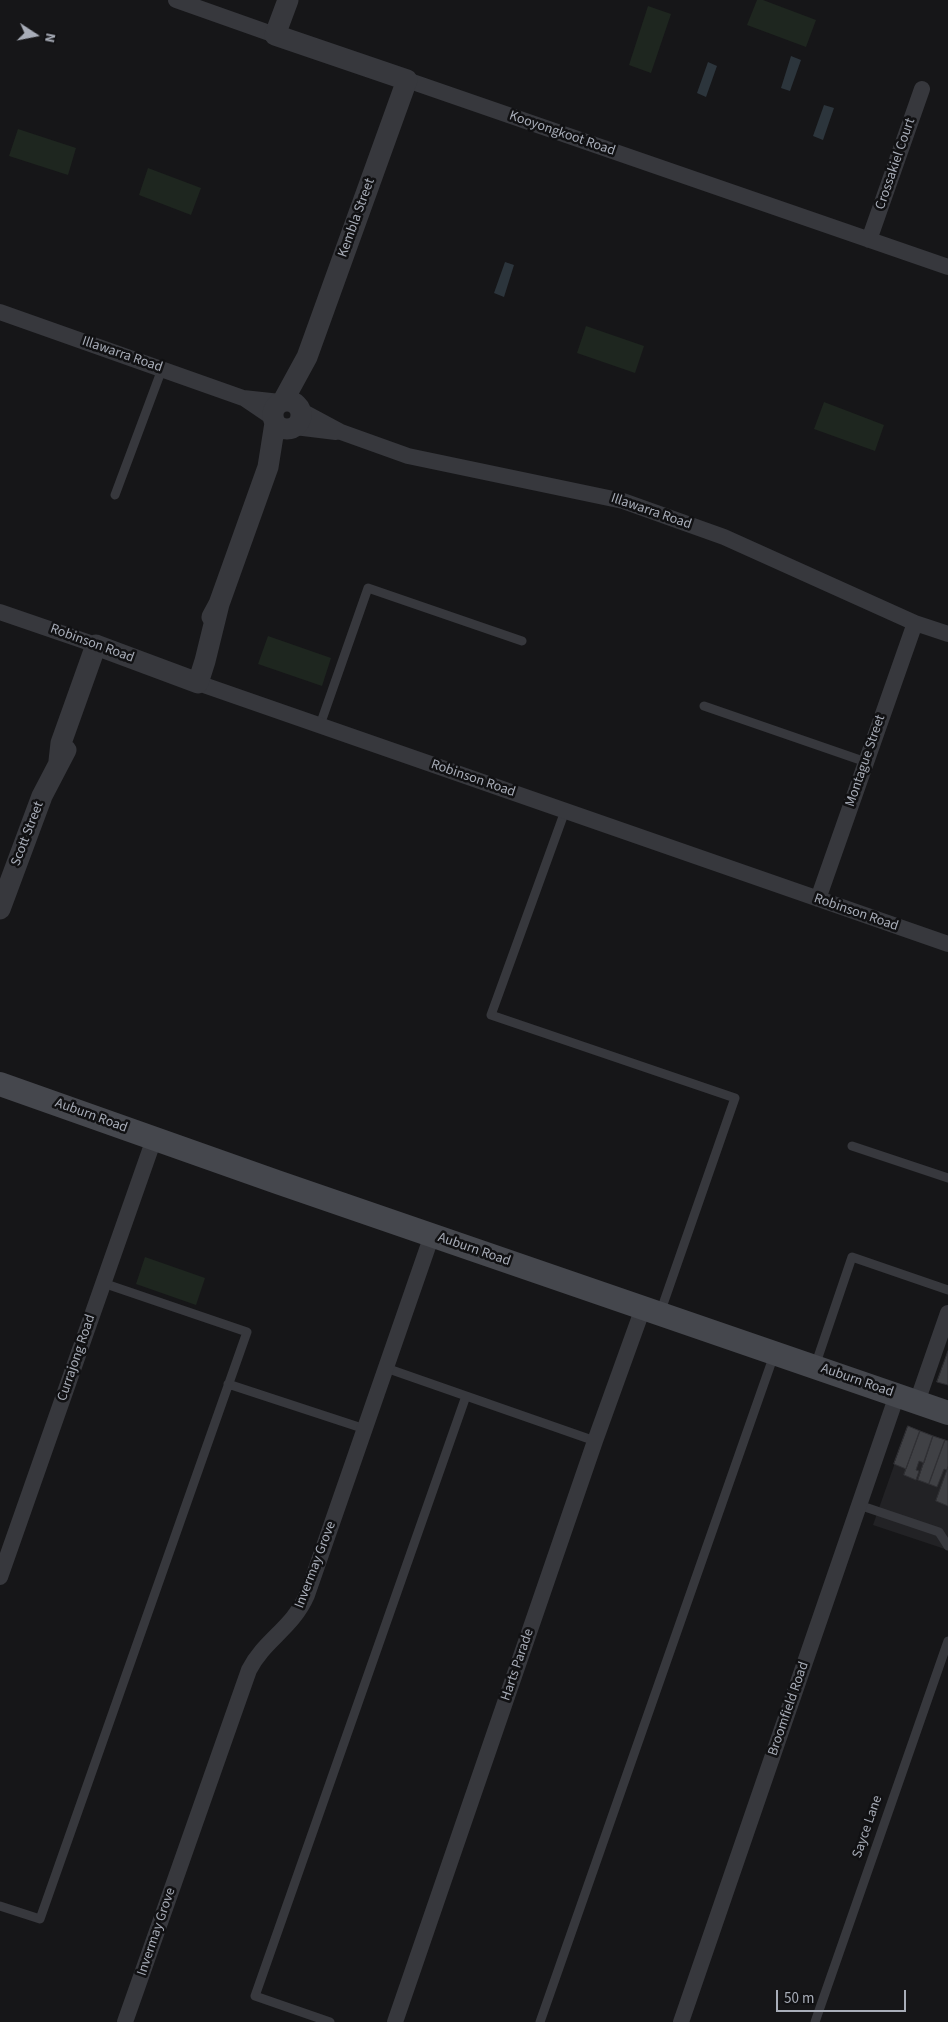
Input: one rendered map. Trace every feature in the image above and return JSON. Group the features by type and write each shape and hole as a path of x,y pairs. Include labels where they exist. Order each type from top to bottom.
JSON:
{"main road":[{"name":"Auburn Road","path":"0,1084 948,1413"}],"street":[{"name":"Kooyongkoot Road","path":"176,0 948,267"},
{"path":"282,37 288,0"},
{"path":"282,37 300,0"},
{"name":"Kembla Street","path":"191,680 206,661 218,604 407,80"},
{"name":"Crossakiel Court","path":"869,240 922,88"},
{"name":"Illawarra Road","path":"0,312 287,415 408,456 623,501 724,537 915,623 948,634"},
{"name":"Robinson Road","path":"0,612 948,944"},
{"name":"Montague Street","path":"818,899 915,623"},
{"name":"Scott Street","path":"0,909 42,796 59,761 61,743 101,646"},
{"name":"Currajong Road","path":"0,1578 154,1139"},
{"name":"Invermay Grove","path":"126,2022 249,1670 261,1651 291,1622 303,1605 432,1235"},
{"name":"Harts Parade","path":"395,2022 595,1441 652,1311"},
{"name":"Broomfield Road","path":"681,2022 859,1505 948,1313"}],"lane":[{"path":"115,495 162,369"},
{"path":"320,725 368,588 522,641"},
{"path":"704,706 866,762"},
{"path":"565,811 491,1015 735,1098 652,1311"},
{"path":"852,1146 948,1178"},
{"path":"814,1367 852,1257 948,1290"},
{"path":"0,1906 40,1919 247,1332 103,1283"},
{"path":"540,2022 775,1353"},
{"path":"386,1368 595,1441"},
{"path":"228,1384 365,1430"},
{"path":"330,2022 255,1996 466,1396"},
{"path":"859,1505 939,1532 948,1546"},
{"name":"Sayce Lane","path":"814,2022 948,1641"}],"shaded area":[{"path":"757,0 763,0 816,20 806,47 747,25"},
{"path":"648,6 671,14 651,73 629,65"},
{"path":"791,56 801,60 790,91 781,88"},
{"path":"708,62 717,66 706,97 697,93"},
{"path":"824,105 834,108 823,140 813,136"},
{"path":"18,129 76,148 68,175 9,156"},
{"path":"148,168 201,188 191,215 139,195"},
{"path":"505,262 514,265 504,297 494,293"},
{"path":"586,326 644,346 635,373 577,353"},
{"path":"824,402 884,425 875,451 814,429"},
{"path":"268,636 331,658 322,686 258,664"},
{"path":"145,1257 205,1278 196,1305 136,1284"},
{"path":"908,1426 948,1441 948,1550 873,1525"}],"building":[{"path":"948,1351 948,1385 937,1382"},
{"path":"908,1426 920,1431 906,1469 894,1464"},
{"path":"920,1431 933,1436 924,1463 919,1461 916,1470 919,1471 916,1480 904,1475"},
{"path":"933,1436 945,1440 929,1484 918,1480"},
{"path":"945,1440 948,1441 948,1467 947,1470 944,1469 937,1487 929,1484"},
{"path":"948,1467 948,1506 936,1501"}]}
